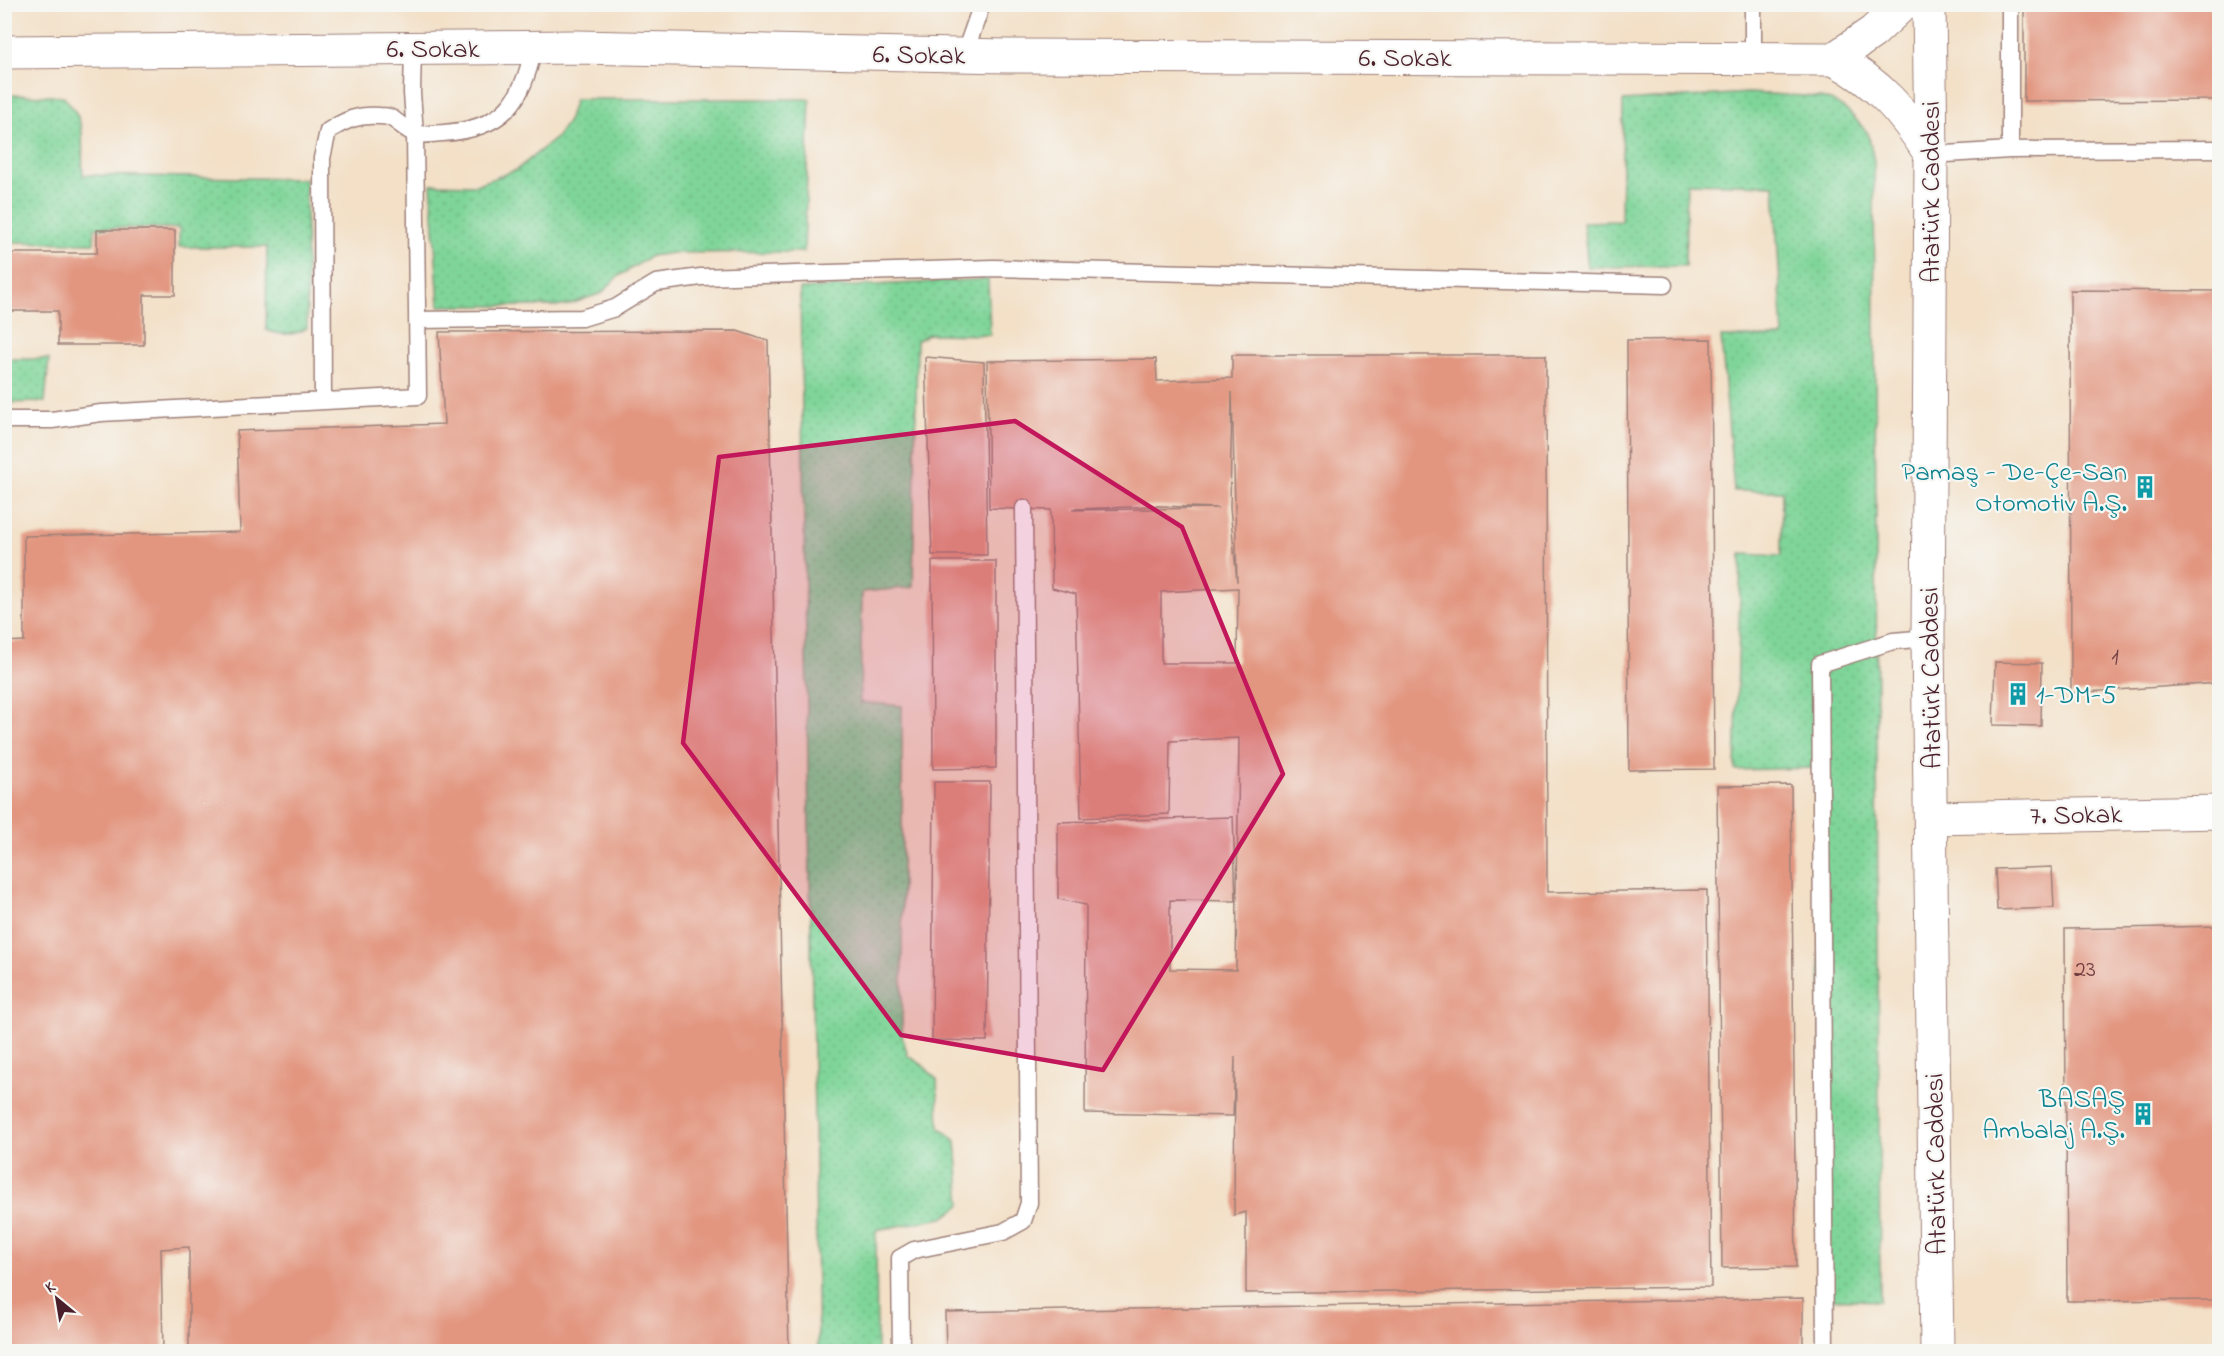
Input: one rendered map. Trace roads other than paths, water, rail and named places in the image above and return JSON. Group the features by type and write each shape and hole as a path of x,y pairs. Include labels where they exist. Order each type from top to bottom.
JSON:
{"street":[{"path":"1903,4 1873,32 1834,59 1858,72 1897,106 1931,155"},
{"name":"Atatürk Caddesi","path":"1929,4 1931,155 1928,638 1932,818 1936,1352"},
{"name":"6. Sokak","path":"4,52 534,47 964,55 1834,59"},
{"name":"7. Sokak","path":"1932,818 2220,812"}],"lane":[{"path":"964,55 982,4"},
{"path":"1753,4 1753,57"},
{"path":"2010,4 2010,150"},
{"path":"323,401 322,158 328,131 347,119 364,115 390,117 414,134 460,132 487,124 518,96 528,72 534,47"},
{"path":"4,420 52,420 101,413 418,396 413,48"},
{"path":"1931,155 2010,150 2220,148"},
{"path":"417,320 582,318 615,308 656,283 701,277 993,268 1664,285"},
{"path":"901,1352 900,1258 914,1250 1003,1232 1023,1221 1029,1203 1024,508"},
{"path":"1825,1352 1820,664 1893,641 1928,638"}],"place":[{"name":"Pamaş - De-Çe-San Otomotiv A.Ş.","path":"2145,487"},
{"name":"1-DM-5","path":"2018,694"},
{"name":"BASAŞ Ambalaj A.Ş.","path":"2143,1114"}]}
